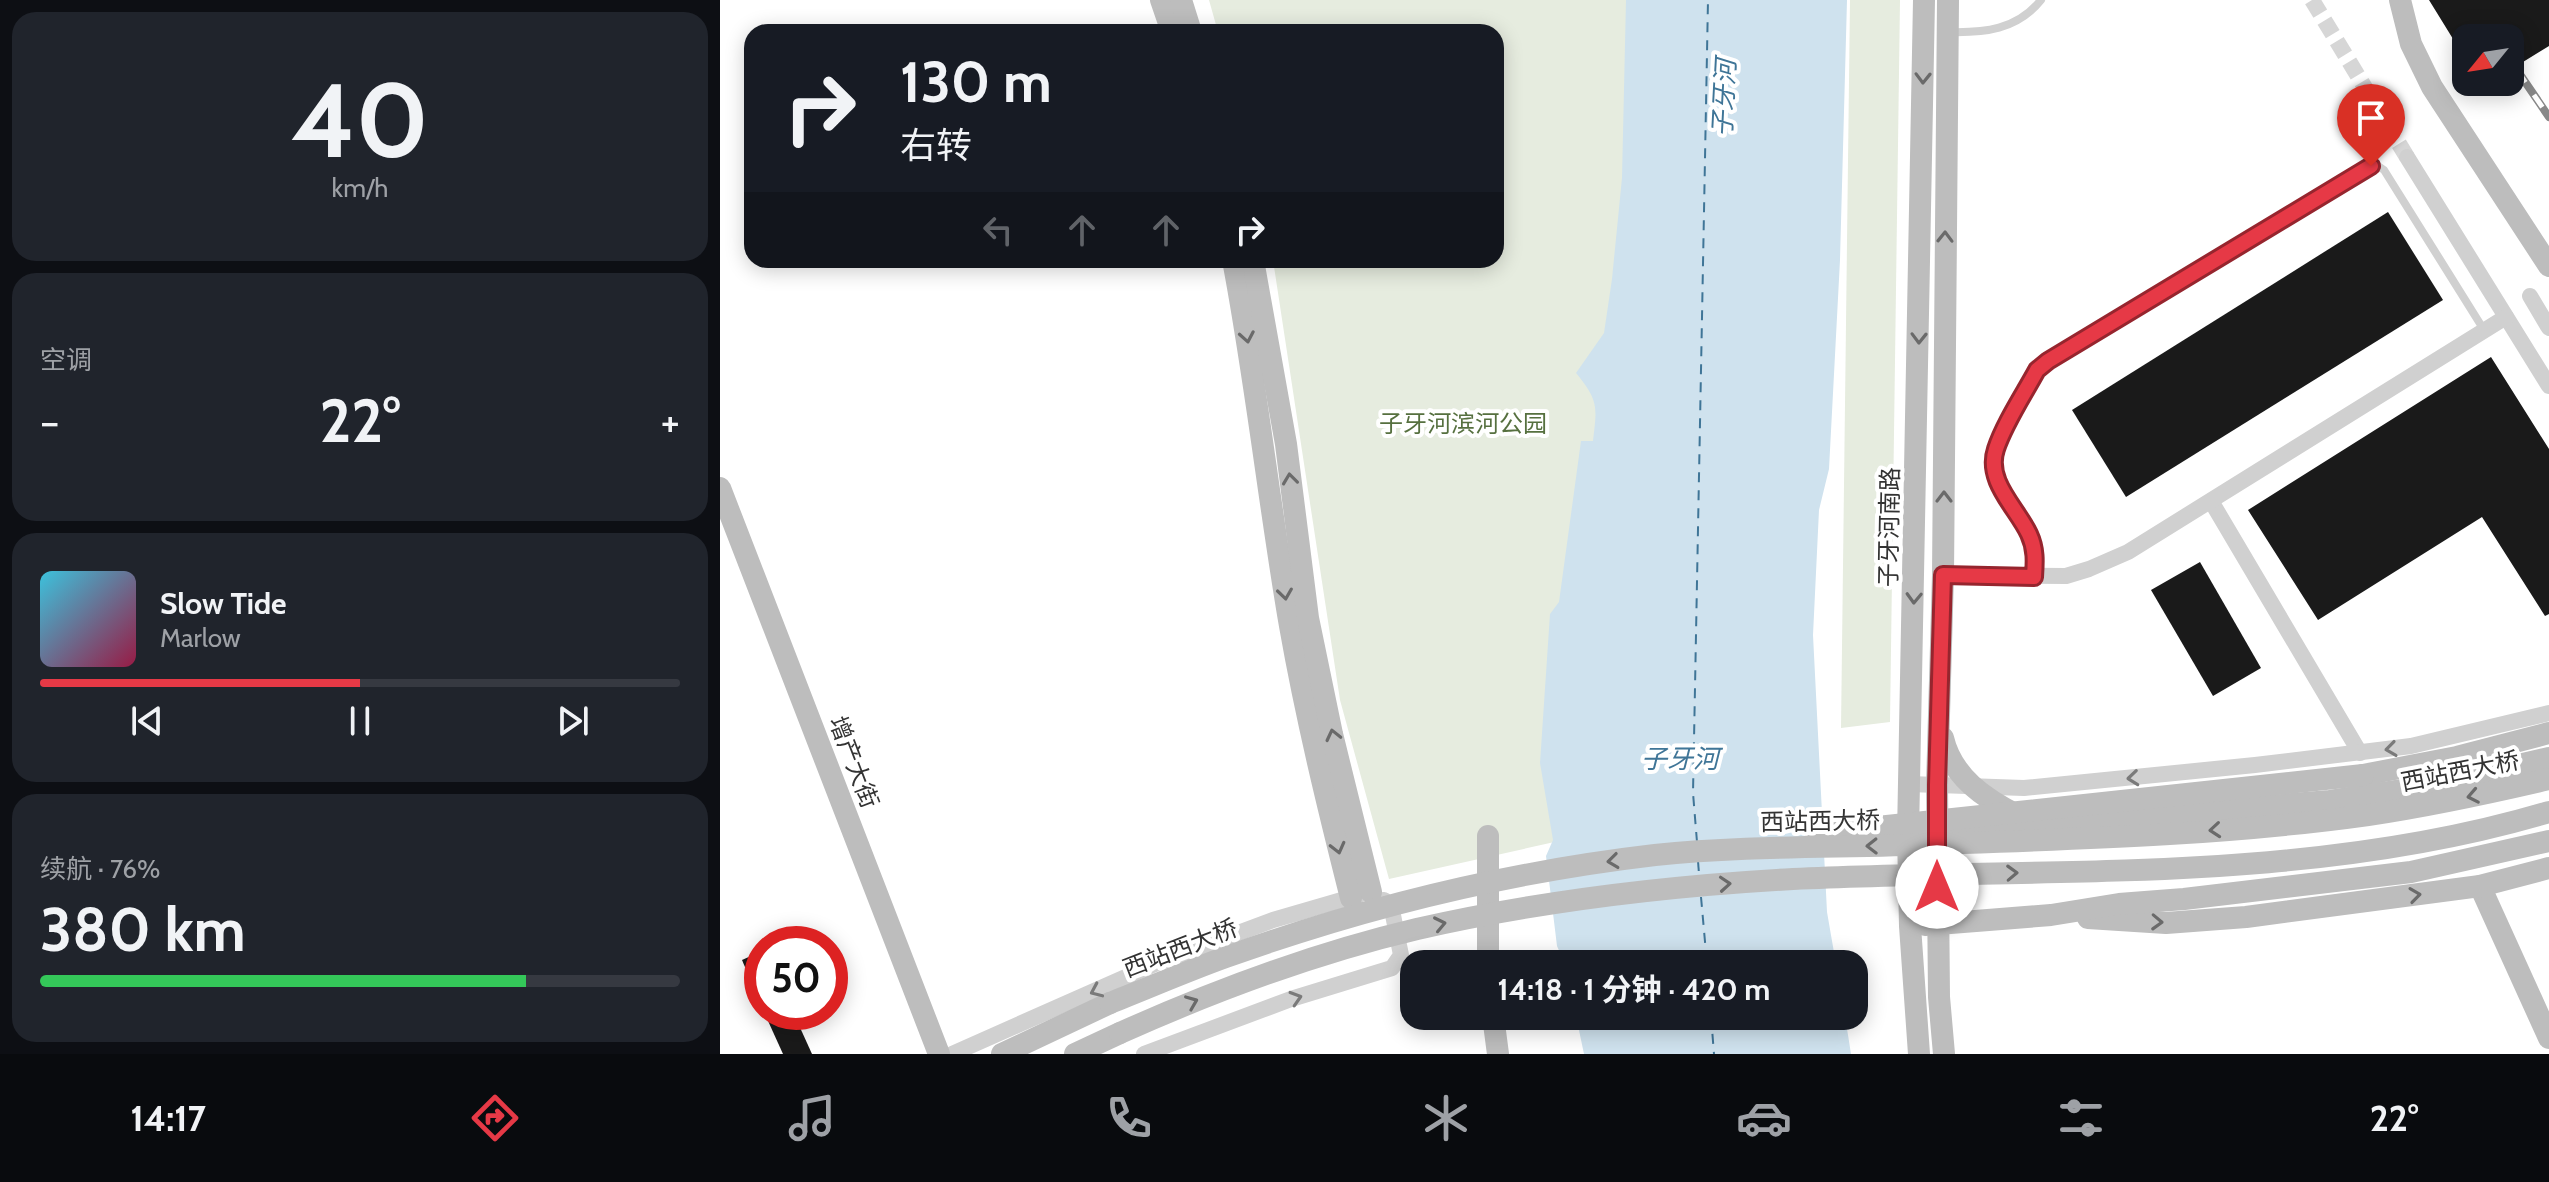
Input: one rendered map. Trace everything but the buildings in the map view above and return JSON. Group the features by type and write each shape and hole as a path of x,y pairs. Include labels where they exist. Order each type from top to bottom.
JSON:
{"main road":[{"path":"1161,0 1169,24"},
{"path":"1181,0 1188,24"},
{"name":"子牙河南路","path":"1919,1054 1908,845 1924,0"},
{"path":"1944,1054 1939,997 1937,785 1943,575 1948,0"},
{"path":"2400,0 2411,44 2432,87 2549,266"},
{"path":"1234,268 1254,376 1292,638 1311,740 1361,895"},
{"path":"1254,268 1286,444 1308,618 1361,895"},
{"name":"增产大街","path":"720,488 939,1054"},
{"path":"1939,715 1948,754 1961,775 2003,808 2043,824"},
{"path":"1753,847 1868,828 2362,764 2457,757 2549,733"},
{"path":"1937,916 1916,879 1908,845 1937,833 2330,801 2423,787 2549,758"},
{"name":"西站西大桥","path":"1002,1054 1110,1003 1225,957 1363,913 1453,889 1585,864 1753,847 2043,841 2274,825 2369,815 2549,779"},
{"path":"1075,1054 1187,1003 1361,945 1456,921 1616,894 1793,879 2269,862 2381,848 2459,834 2549,812"},
{"path":"1488,836 1488,950"},
{"path":"1910,926 1937,916 1984,921 2051,915 2119,904 2411,872 2549,841"},
{"path":"2051,915 2166,923 2246,917 2480,886 2549,868"},
{"path":"2480,886 2549,1038"},
{"path":"1495,1030 1498,1054"}],"street":[{"path":"2407,157 2549,386"},
{"path":"2530,296 2549,328"},
{"path":"1943,575 2066,576 2128,552 2506,317"},
{"path":"2211,501 2362,764"},
{"path":"1909,784 2024,788 2362,764 2411,746 2549,713"},
{"path":"952,1054 1155,964 1273,920 1361,895 1391,905 1401,955 1392,968 1291,999 1175,1048 1144,1054"}],"lane":[{"path":"1947,32 1977,33 2002,27 2022,18 2041,0"},
{"path":"2034,577 2035,552 2029,534 2002,490 1995,469 1995,451 2037,370 2371,166 2384,170 2484,330"}],"green space":[{"name":"子牙河滨河公园","path":"1209,0 1661,0 1595,833 1389,879 1340,700 1274,268 1504,268 1504,24 1216,24"},
{"path":"1850,0 1900,0 1890,722 1841,728"}],"water":[{"name":"子牙河","path":"1626,0 1847,0 1840,260 1829,469 1819,510 1813,635 1827,912 1834,950 1559,950 1557,946 1546,856 1553,840 1540,763 1550,614 1559,602 1581,441 1593,441 1595,405 1576,373 1604,333 1622,178"},
{"path":"1579,1030 1847,1030 1851,1054 1584,1054"}],"ferry route":[{"path":"1697,842 1693,793 1708,0"},
{"path":"1698,861 1699,874"},
{"path":"1701,897 1706,950"},
{"path":"1712,1030 1714,1054"}],"tunnel":[{"path":"2312,0 2407,157"}],"railway":[{"path":"2524,80 2549,117"}],"route":[{"path":"1937,887 1943,575 2034,577 2035,552 2029,534 2002,490 1995,469 1995,451 2037,370 2371,166"}]}
